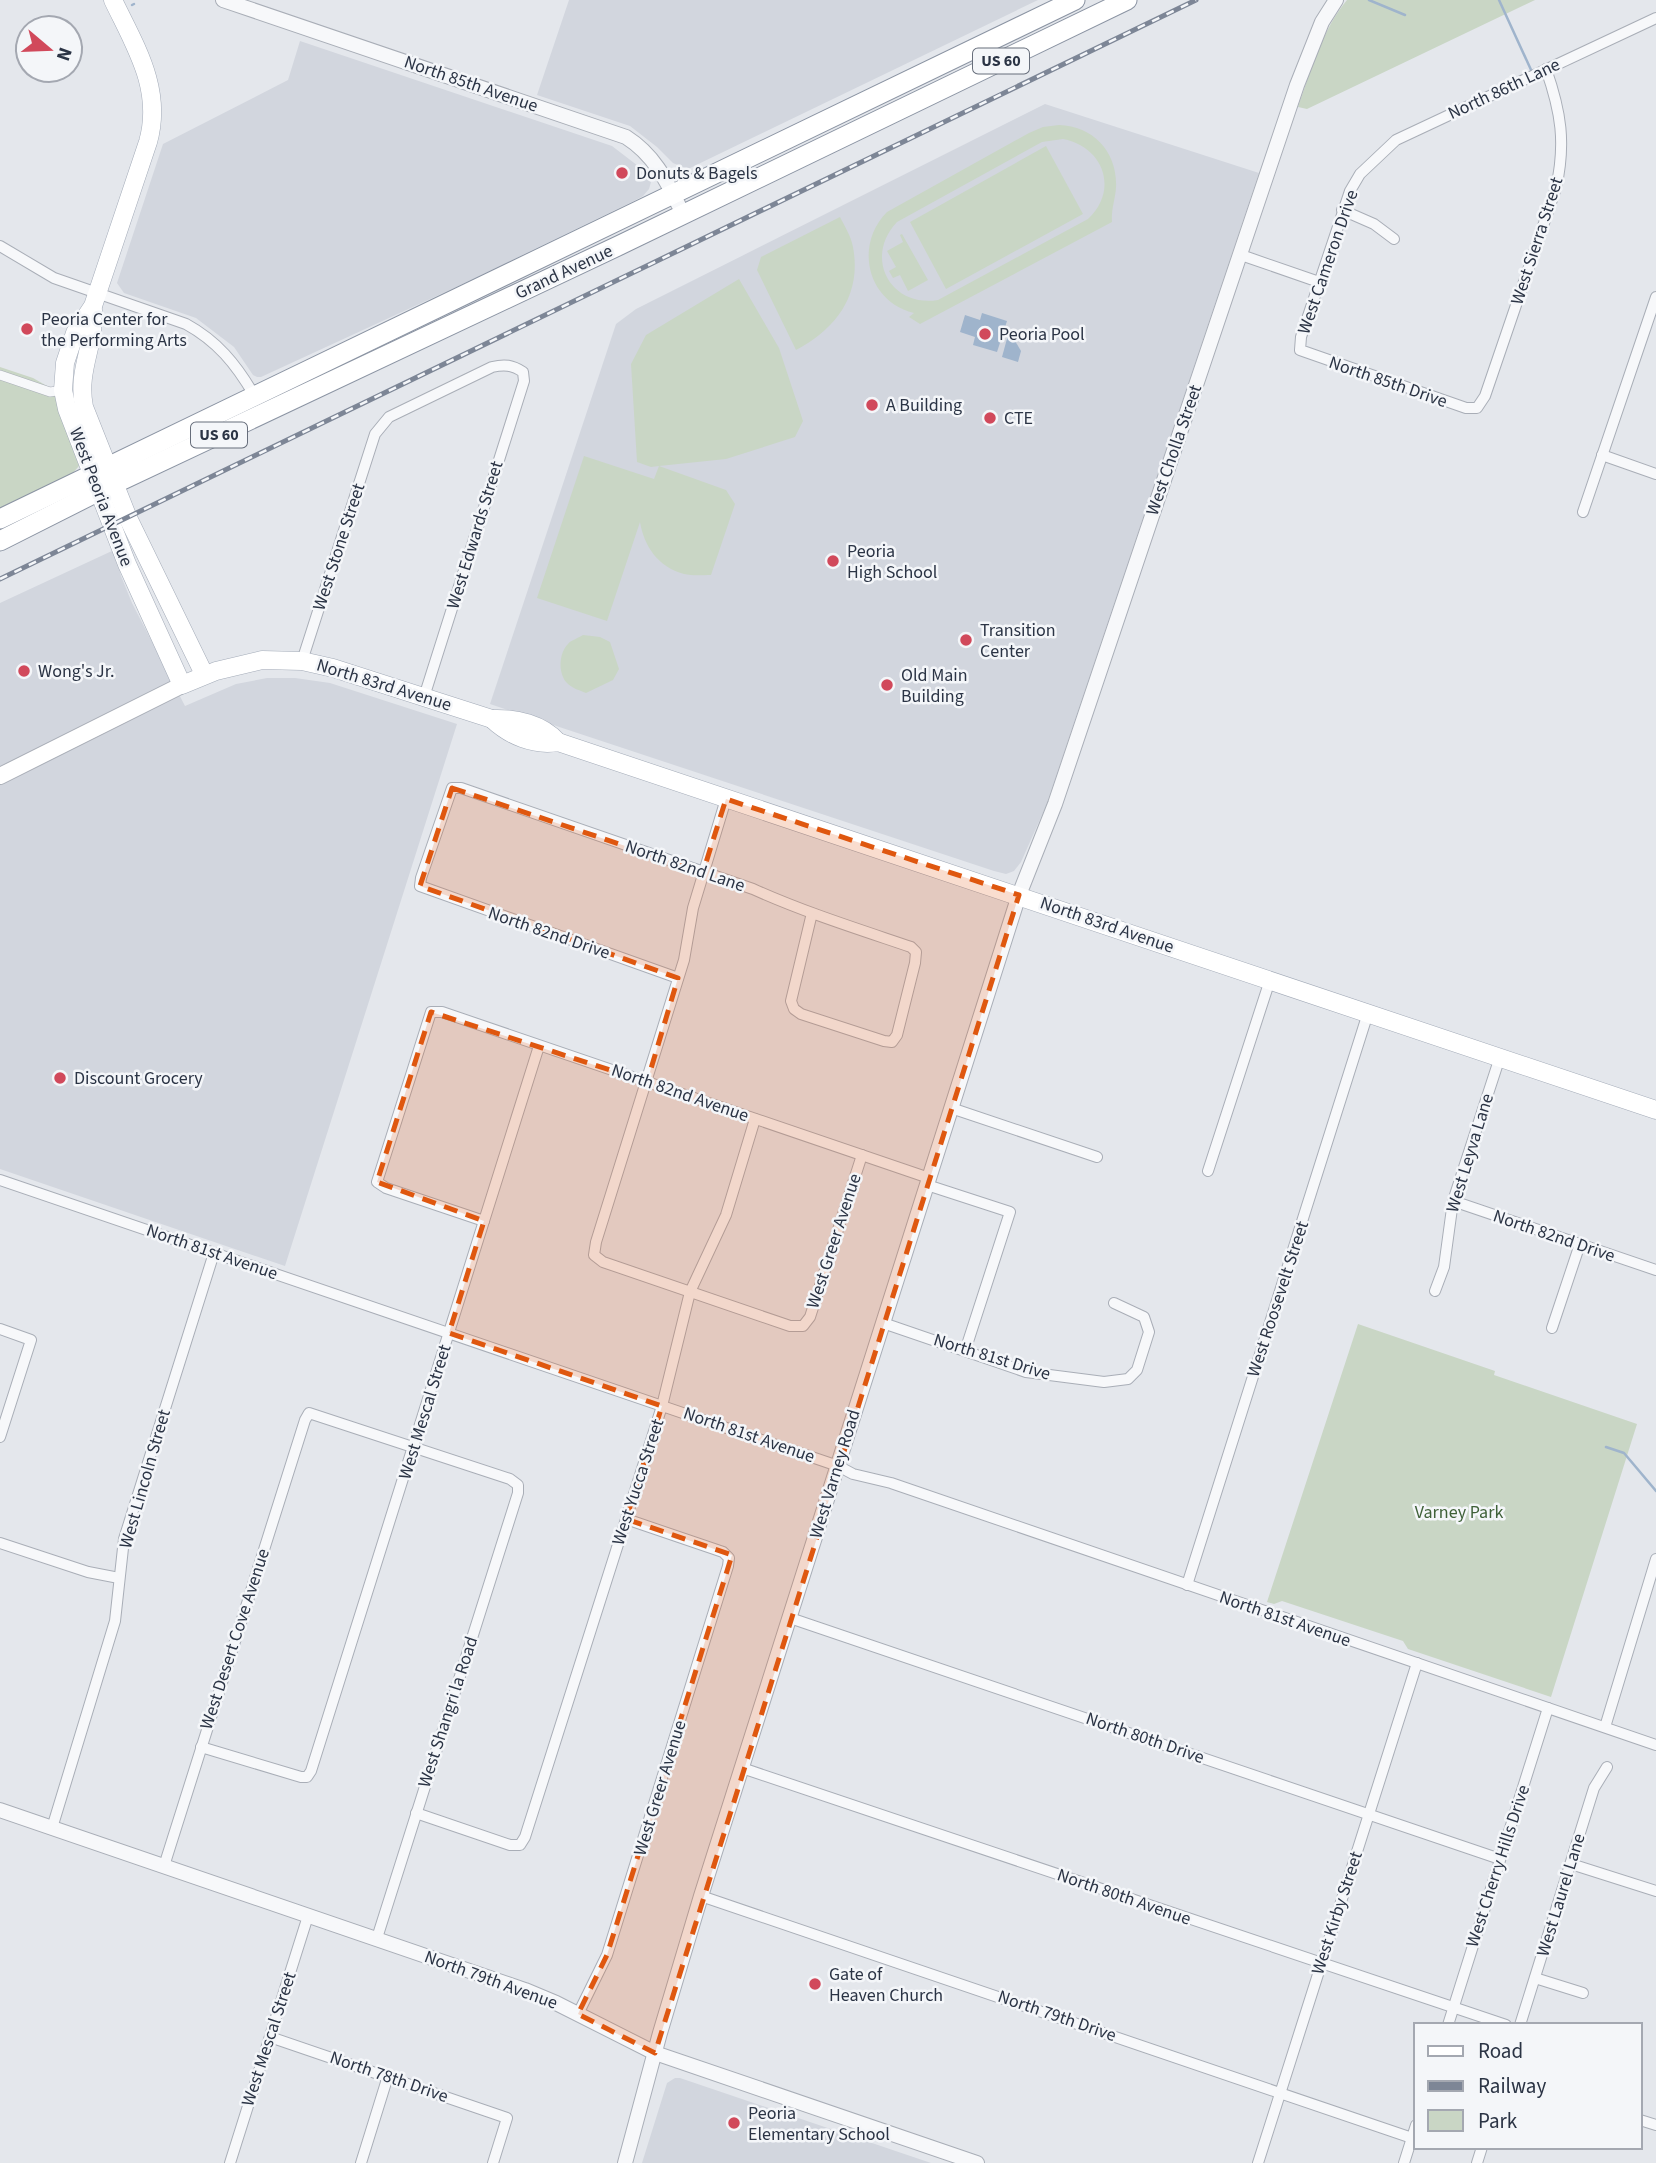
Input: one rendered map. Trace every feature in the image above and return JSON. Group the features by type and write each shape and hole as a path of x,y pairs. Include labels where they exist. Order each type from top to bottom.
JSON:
{"highway":[{"name":"Grand Avenue","path":"0,541 254,395 1075,0"},
{"name":"Grand Avenue","path":"0,519 104,479 387,357 1127,0"},
{"path":"867,100 874,121"},
{"path":"376,336 387,357"}],"main road":[{"name":"West Peoria Avenue","path":"113,0 150,79 152,120 148,142 95,300 72,342 65,363 63,390 67,409 128,518 193,679"},
{"name":"West Peoria Avenue","path":"95,300 81,391 84,407 127,564 193,679"},
{"name":"North 83rd Avenue","path":"193,679 262,660 302,661 333,668 492,719 510,718 549,731 558,742 1656,1110"},
{"path":"0,776 193,679"}],"street":[{"name":"North 85th Avenue","path":"223,0 617,133 648,153 683,214"},
{"name":"West Cholla Street","path":"1019,895 1055,804 1297,85 1315,37 1334,3"},
{"name":"North 86th Lane","path":"1360,174 1396,140 1656,18"},
{"name":"West Sierra Street","path":"1477,408 1485,396 1556,188 1561,166 1559,109 1546,69"},
{"name":"West Cameron Drive","path":"1300,350 1301,337 1342,210 1360,174"},
{"path":"1342,210 1374,224 1394,239"},
{"path":"0,246 95,300 186,324 202,333 225,352 254,395"},
{"path":"1241,255 1319,282"},
{"path":"1583,512 1656,297"},
{"name":"North 85th Drive","path":"1300,350 1466,408 1477,408"},
{"name":"West Stone Street","path":"302,661 375,434 389,417 492,367 503,364 523,372"},
{"name":"West Edwards Street","path":"424,697 523,382 523,372"},
{"path":"0,375 50,393 63,390"},
{"path":"1602,455 1656,474"},
{"name":"North 82nd Lane","path":"420,886 452,788 461,788 911,947 916,952 897,1035 892,1042 849,1030 794,1009 791,1001 812,913"},
{"path":"690,1292 603,1262 594,1255 678,978 703,872 726,799"},
{"name":"North 82nd Drive","path":"420,886 678,978"},
{"name":"West Varney Road","path":"655,2053 741,1768 1019,895"},
{"path":"1208,1171 1270,980"},
{"name":"North 82nd Avenue","path":"484,1221 386,1188 377,1182 431,1012 442,1012 862,1155 1010,1212 965,1351"},
{"name":"West Roosevelt Street","path":"1187,1585 1368,1013"},
{"name":"West Mescal Street","path":"201,1747 301,1777 307,1777 311,1771 539,1046"},
{"name":"West Leyva Lane","path":"1435,1291 1444,1267 1453,1201 1500,1057"},
{"path":"951,1108 1097,1157"},
{"name":"West Yucca Street","path":"416,1813 510,1845 520,1845 525,1837 662,1406 690,1292 726,1215 755,1119"},
{"name":"West Greer Avenue","path":"690,1292 790,1326 803,1326 810,1317 862,1155"},
{"name":"North 81st Avenue","path":"0,1180 838,1466 853,1474 891,1483 1656,1745"},
{"name":"North 82nd Drive","path":"1453,1201 1656,1270"},
{"path":"1552,1328 1580,1244"},
{"name":"West Lincoln Street","path":"52,1828 115,1621 124,1539 214,1253"},
{"name":"North 81st Drive","path":"883,1323 1041,1375 1104,1382 1128,1379 1137,1370 1147,1342 1148,1324 1144,1317 1114,1303"},
{"path":"0,1329 32,1340 0,1437"},
{"name":"West Desert Cove Avenue","path":"164,1866 309,1413 414,1447"},
{"name":"West Shangri la Road","path":"377,1938 518,1485 510,1479 414,1447"},
{"name":"West Greer Avenue","path":"578,2014 601,1970 615,1933 729,1558 723,1552 626,1519"},
{"path":"0,1543 88,1572 119,1578"},
{"path":"1605,1727 1656,1559"},
{"name":"North 80th Drive","path":"790,1618 1500,1859"},
{"name":"West Kirby Street","path":"1258,2163 1417,1664"},
{"name":"West Cherry Hills Drive","path":"1449,2023 1548,1708"},
{"name":"West Laurel Lane","path":"1521,2023 1594,1788 1607,1767"},
{"name":"North 80th Avenue","path":"741,1768 1500,2023"},
{"name":"North 79th Avenue","path":"0,1810 525,1990 655,2053 977,2163"},
{"path":"1570,1864 1656,1891"},
{"name":"North 79th Drive","path":"701,1896 1412,2138"},
{"name":"West Mescal Street","path":"230,2163 308,1916"},
{"path":"1535,1978 1583,1993"},
{"name":"North 78th Drive","path":"270,2036 508,2118 493,2163"},
{"path":"625,2163 655,2053"},
{"path":"361,2163 388,2076"},
{"path":"1404,2163 1414,2132"}],"highlighted area":[{"path":"452,788 703,872 726,799 1019,895 655,2053 578,2014 607,1955 732,1555 626,1519 662,1406 449,1333 484,1221 377,1182 431,1012 647,1082 678,978 420,886"}],"shaded area":[{"path":"569,0 1038,0 688,169 673,163 630,126 537,95"},
{"path":"300,41 612,146 642,169 651,182 649,189 634,201 454,288 257,377 234,347 196,318 124,293 117,283 163,144 288,80"},
{"name":"Peoria High School","path":"1045,104 1259,173 1046,806 1021,862 1014,871 1006,874 994,871 490,704 616,324 636,309"},
{"path":"114,550 132,603 185,706 236,684 267,678 295,678 330,683 457,724 285,1266 0,1169 0,603"},
{"name":"Peoria Elementary School","path":"675,2078 931,2163 642,2163 667,2083"}],"green space":[{"path":"1347,0 1535,0 1307,109 1298,107 1324,37"},
{"path":"1059,125 1083,130 1093,136 1108,153 1116,175 1112,222 920,324 909,317 914,313 898,307 885,297 870,271 871,240 877,225 887,212 1043,127","holes":["1063,139 1077,144 1097,160 1105,183 1098,208 1088,219 938,300 921,300 907,296 887,278 882,250 887,236 897,222 1042,142"]},
{"path":"1046,146 1083,214 946,289 910,222"},
{"path":"840,217 853,247 854,280 843,309 834,321 810,342 796,350 757,270 761,257"},
{"path":"902,234 928,280 908,291 900,275 893,278 889,271 896,267 887,251 903,242 900,235"},
{"path":"739,279 779,348 803,421 795,437 726,459 651,467 637,462 631,364 646,335"},
{"path":"0,367 33,378 54,390 79,466 72,474 0,509"},
{"path":"584,456 654,479 659,466 726,490 735,504 711,575 687,575 660,561 649,547 640,522 607,621 537,598"},
{"path":"583,635 600,637 610,642 619,669 613,680 586,693 568,684 563,678 561,668 561,657 565,648 571,641"},
{"name":"Varney Park","path":"1358,1324 1495,1371 1494,1375 1637,1424 1551,1697 1408,1649 1403,1641 1282,1601 1274,1604 1267,1602"}],"water":[{"name":"Peoria Pool","path":"982,313 1007,321 997,352 973,345 975,337 960,332 965,315 980,320"},
{"path":"1011,334 1021,351 1018,362 1002,357 1008,335"}],"waterway":[{"path":"1369,0 1405,15"},
{"path":"1499,0 1532,72"},
{"path":"1606,1447 1624,1453 1656,1491"}],"railway":[{"path":"0,579 1196,0"}],"place":[{"name":"Donuts & Bagels","path":"622,173"},
{"name":"Peoria Center for the Performing Arts","path":"27,329"},
{"name":"Peoria Pool","path":"985,334"},
{"name":"A Building","path":"872,405"},
{"name":"CTE","path":"990,418"},
{"name":"Peoria High School","path":"833,561"},
{"name":"Transition Center","path":"966,640"},
{"name":"Wong's Jr.","path":"24,671"},
{"name":"Old Main Building","path":"887,685"},
{"name":"Discount Grocery","path":"60,1078"},
{"name":"Gate of Heaven Church","path":"815,1984"},
{"name":"Peoria Elementary School","path":"734,2123"}]}
